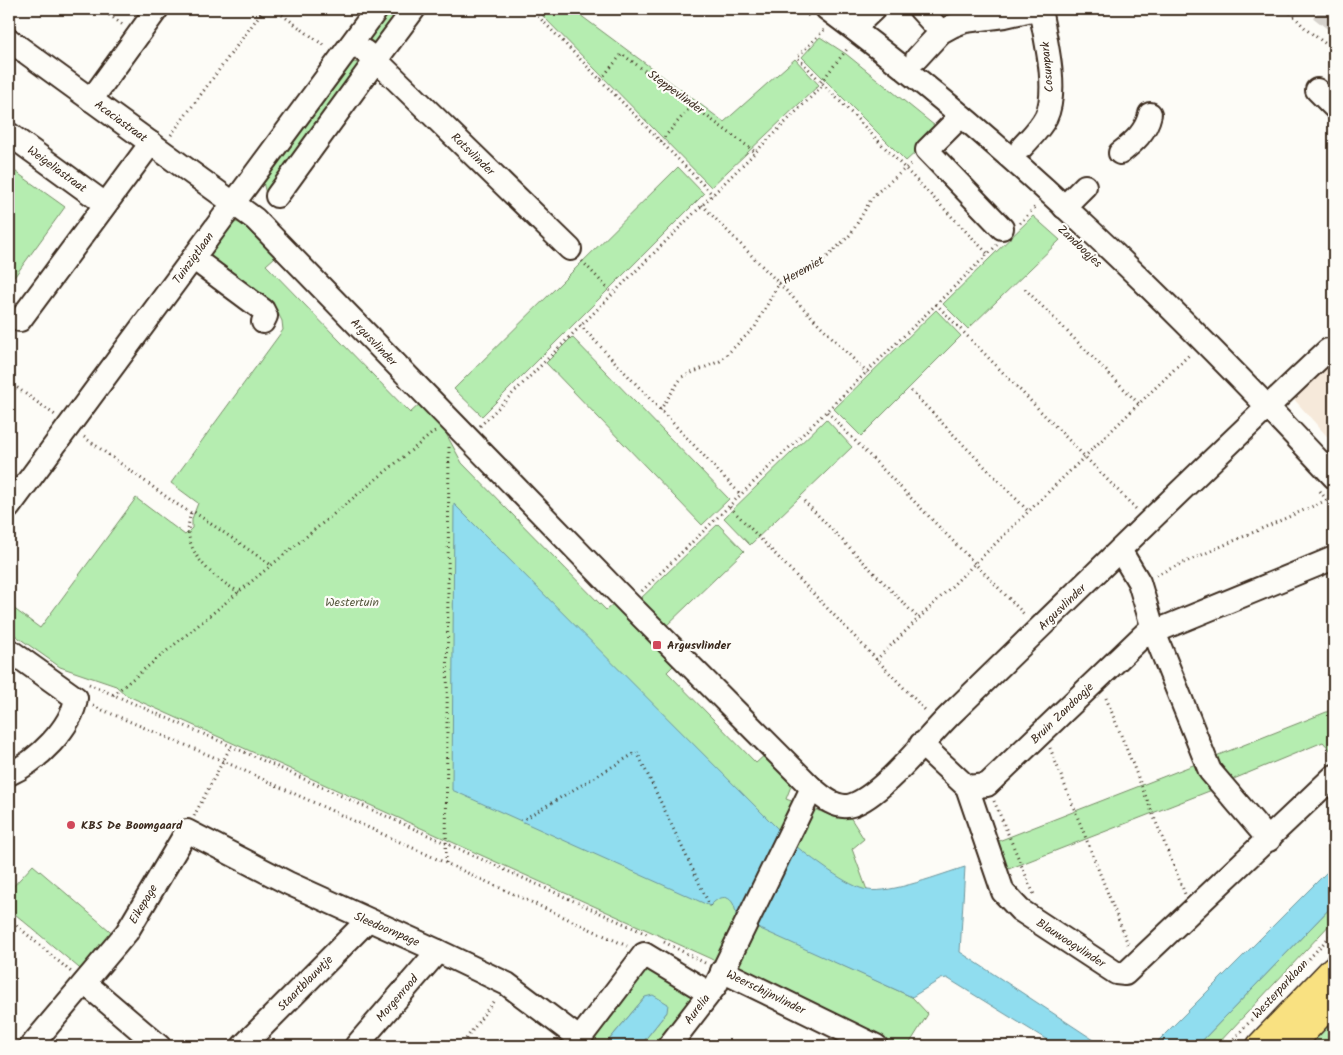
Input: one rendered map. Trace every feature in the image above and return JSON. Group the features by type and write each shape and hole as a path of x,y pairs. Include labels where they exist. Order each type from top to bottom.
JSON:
{"main road":[{"name":"Westerparklaan","path":"1261,1046 1334,970"},
{"path":"1289,1046 1334,998"}],"street":[{"path":"91,100 157,9"},
{"name":"Tuinzigtlaan","path":"9,507 48,470 69,426 377,9"},
{"path":"277,196 414,9"},
{"path":"845,37 874,9"},
{"path":"920,9 941,32"},
{"path":"917,58 941,32 965,21 1005,16 1036,9"},
{"name":"Cosunpark","path":"1022,147 1038,130 1047,115 1051,95 1048,53 1040,9"},
{"name":"Zandoogjes","path":"821,20 961,116 1045,203 1161,298 1268,406 1324,481"},
{"name":"Acaciastraat","path":"9,40 234,202"},
{"name":"Rotsvlinder","path":"346,51 376,60 570,249"},
{"path":"1317,90 1334,106"},
{"path":"1120,152 1131,144 1147,126 1150,114"},
{"path":"961,116 927,150 1007,232"},
{"name":"Weigeliastraat","path":"9,134 105,204"},
{"path":"20,320 105,204 156,146"},
{"path":"1045,203 1085,186"},
{"name":"Argusvlinder","path":"234,202 255,219 629,604 812,788 824,799 835,804 850,806 867,798 881,786 939,725 1268,406 1306,374 1328,350 1334,350"},
{"path":"193,258 262,310 266,316 263,322"},
{"path":"1120,550 1139,582 1153,629 1210,771 1269,840"},
{"name":"Bruin Zandoogje","path":"977,786 1043,731 1153,629 1334,558"},
{"path":"9,650 79,690 74,712 46,748 22,768 9,774"},
{"name":"Blauwoogvlinder","path":"921,744 977,786 1004,892 1020,910 1116,973 1125,974 1269,840 1334,776"},
{"name":"Aurelia","path":"669,1046 709,992 722,971 812,788"},
{"name":"Sleedoornpage","path":"186,831 288,883 507,984 577,1043"},
{"name":"Eikepage","path":"31,1046 127,932 186,831"},
{"name":"Staartblauwtje","path":"243,1046 367,920"},
{"path":"577,1043 650,946 709,992"},
{"name":"Morgenrood","path":"356,1046 438,951"},
{"name":"Weerschijnvlinder","path":"722,971 876,1046"},
{"path":"85,984 159,1046"}],"path":[{"path":"101,9 138,35"},
{"path":"156,146 264,9"},
{"path":"274,9 346,51"},
{"path":"531,9 713,194"},
{"path":"468,438 822,83 845,37 821,20 800,9"},
{"path":"1286,9 1307,30 1334,50"},
{"path":"821,20 797,57 988,254"},
{"name":"Steppevlinder","path":"601,79 622,54 754,151"},
{"path":"661,141 692,104"},
{"name":"Heremiet","path":"660,410 682,377 720,361 755,326 778,283 824,260 851,234 873,196 927,150"},
{"path":"629,604 988,254 1007,232 1045,203"},
{"path":"702,205 867,373"},
{"path":"570,249 612,293"},
{"path":"1025,289 1139,404"},
{"path":"936,304 1149,522"},
{"path":"580,325 741,495"},
{"path":"1183,346 1196,360"},
{"path":"876,660 1190,353"},
{"path":"9,382 175,503 191,513 194,512 272,565"},
{"path":"911,391 1028,511"},
{"path":"827,412 1039,629"},
{"path":"113,695 449,420"},
{"path":"446,863 449,420"},
{"path":"1324,481 1327,500 1334,510"},
{"path":"1139,582 1327,500"},
{"path":"804,502 919,619"},
{"path":"730,507 939,725"},
{"path":"191,513 188,532 191,547 199,562 224,584 239,592"},
{"path":"1098,679 1192,912"},
{"path":"79,690 113,695 231,746 446,843 650,946"},
{"path":"79,690 223,762 446,863 650,946"},
{"path":"1043,731 1136,964"},
{"path":"186,831 231,746"},
{"path":"521,821 637,752 710,906"},
{"path":"977,786 1048,928"},
{"path":"9,919 85,984"},
{"name":"Westerparklaan","path":"1228,1046 1334,932"},
{"name":"Weerschijnvlinder","path":"650,946 722,971"},
{"path":"466,1039 507,984"}],"shaded area":[{"path":"1334,337 1334,444 1283,387"}],"green space":[{"path":"385,9 403,9 374,48 362,40"},
{"path":"536,9 572,9 724,122 795,59 819,85 711,187"},
{"path":"820,37 846,54 940,130 906,161 802,57"},
{"path":"347,61 366,64 267,198 262,178"},
{"path":"9,167 65,207 15,276 10,273 9,275"},
{"path":"678,167 704,194 482,416 454,389"},
{"path":"1033,216 1060,240 968,329 943,304"},
{"name":"Westertuin","path":"237,222 244,226 275,257 266,265 410,413 422,402 437,417 462,463 606,610 613,604 673,666 667,672 756,763 767,753 793,781 786,799 830,815 850,817 864,839 852,849 867,890 833,961 912,997 928,1014 908,1046 888,1046 709,958 126,695 116,686 60,667 9,631 9,605 40,628 136,498 185,535 192,528 192,519 198,503 171,483 283,330 282,321 278,313 207,257 232,224"},
{"path":"936,310 961,336 861,436 834,409"},
{"path":"572,337 729,499 702,525 546,363"},
{"path":"826,419 852,447 750,545 724,518"},
{"path":"718,524 744,551 664,628 638,601"},
{"path":"1334,709 1334,754 1323,742 1224,783 1211,758"},
{"path":"1201,762 1212,790 1006,870 996,842"},
{"path":"33,865 116,936 85,973 9,909 9,891"},
{"path":"1334,904 1334,920 1216,1046 1197,1046"},
{"path":"642,970 651,970 696,993 661,1046 640,1046 667,1012 645,997 604,1046 580,1046"},
{"path":"1334,1005 1334,1046 1294,1046"}],"water":[{"path":"454,504 793,844 840,878 868,890 890,889 916,883 965,867 960,952 1103,1046 1057,1046 947,978 941,979 912,997 736,918 734,905 724,897 715,901 710,906 452,790"},
{"path":"1334,865 1334,904 1197,1046 1153,1046"},
{"path":"653,995 668,1004 667,1012 640,1046 604,1046 645,997"}],"tunnel":[{"path":"1320,9 1334,20"}],"place":[{"name":"Argusvlinder","path":"657,645"},
{"name":"KBS De Boomgaard","path":"71,825"}]}
